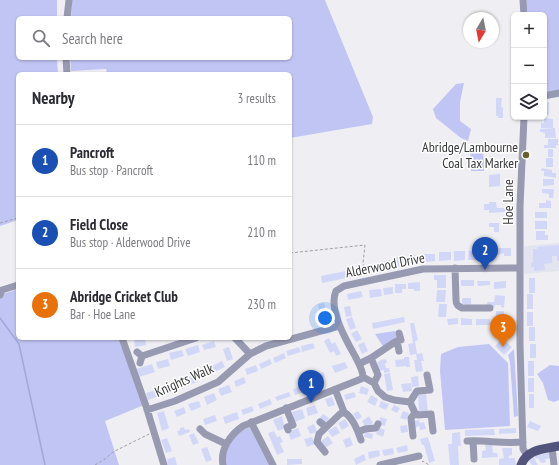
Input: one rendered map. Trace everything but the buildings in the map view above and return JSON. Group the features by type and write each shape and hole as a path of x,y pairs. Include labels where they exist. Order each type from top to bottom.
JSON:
{"main road":[{"path":"522,465 527,455 534,451 555,447"}],"street":[{"path":"67,16 68,0"},
{"path":"523,0 524,12"},
{"path":"66,60 67,72"},
{"path":"547,94 559,93"},
{"name":"Hoe Lane","path":"524,120 520,188 520,268 523,449 527,455"},
{"path":"455,268 456,304 462,308 486,306"},
{"name":"Alderwood Drive","path":"363,377 359,364 339,326 334,301 336,290 344,286 423,269 520,268"},
{"path":"0,296 2,290 16,286"},
{"name":"Knights Walk","path":"292,338 339,326"},
{"path":"359,364 401,339 399,351"},
{"path":"123,340 164,465"},
{"path":"140,357 190,340"},
{"path":"238,340 250,354"},
{"name":"Knights Walk","path":"147,410 175,401 218,382 250,354 266,346 285,340"},
{"path":"371,358 378,375 374,383"},
{"path":"413,436 411,418 417,392 430,390 427,375"},
{"path":"223,465 223,452 226,444 235,431 251,422 363,377 374,383 378,391 385,397 413,408 418,415 431,414 433,431"},
{"path":"335,389 344,412 348,415 361,440"},
{"path":"286,408 293,425 287,427 288,430"},
{"path":"325,452 317,442 319,434 344,412"},
{"path":"251,422 273,465"},
{"path":"320,422 326,427"},
{"path":"358,432 365,429 376,428 378,424"},
{"path":"200,429 207,435 226,444"},
{"path":"474,459 471,443 492,441 506,443 523,442"},
{"path":"554,465 555,447"},
{"path":"380,465 419,455"}],"path":[{"path":"0,223 16,219"},
{"path":"292,253 365,245 363,268 366,281"},
{"path":"95,465 113,452 153,432"},
{"path":"419,455 421,462 424,461 429,465"}],"shaded area":[{"path":"0,0 57,0 57,16 16,16 16,60 57,60 58,72 16,72 16,221 0,226"},
{"path":"72,0 325,0 373,117 372,124 292,138 292,72 107,72 106,69 71,71 70,60 292,60 292,16 71,16"},
{"path":"526,0 559,0 559,97 547,99 547,12 528,12"},
{"path":"464,83 460,102 460,121 471,129 468,141 461,138 436,118 433,109 456,84"},
{"path":"483,145 484,171 471,171 470,146"},
{"path":"559,243 559,271 524,274 524,246"},
{"path":"16,290 16,340 121,340 144,405 105,421 119,465 0,465 0,295"},
{"path":"395,331 397,340 384,348 375,334"},
{"path":"489,344 508,363 510,426 445,430 440,371 441,354 458,347"},
{"path":"514,349 518,416 514,417 510,362 508,355"},
{"path":"550,365 559,366 559,400 554,402 548,400 543,383 537,374"},
{"path":"250,427 270,465 226,465 226,452 231,442 240,433"}],"waterway":[{"path":"0,318 16,340"},
{"path":"16,340 19,344 45,465"}],"place":[{"name":"Abridge/Lambourne Coal Tax Marker","path":"526,155"},
{"name":"Field Close","path":"485,270"},
{"name":"Abridge Cricket Club","path":"503,347"},
{"name":"Pancroft","path":"311,403"}]}
